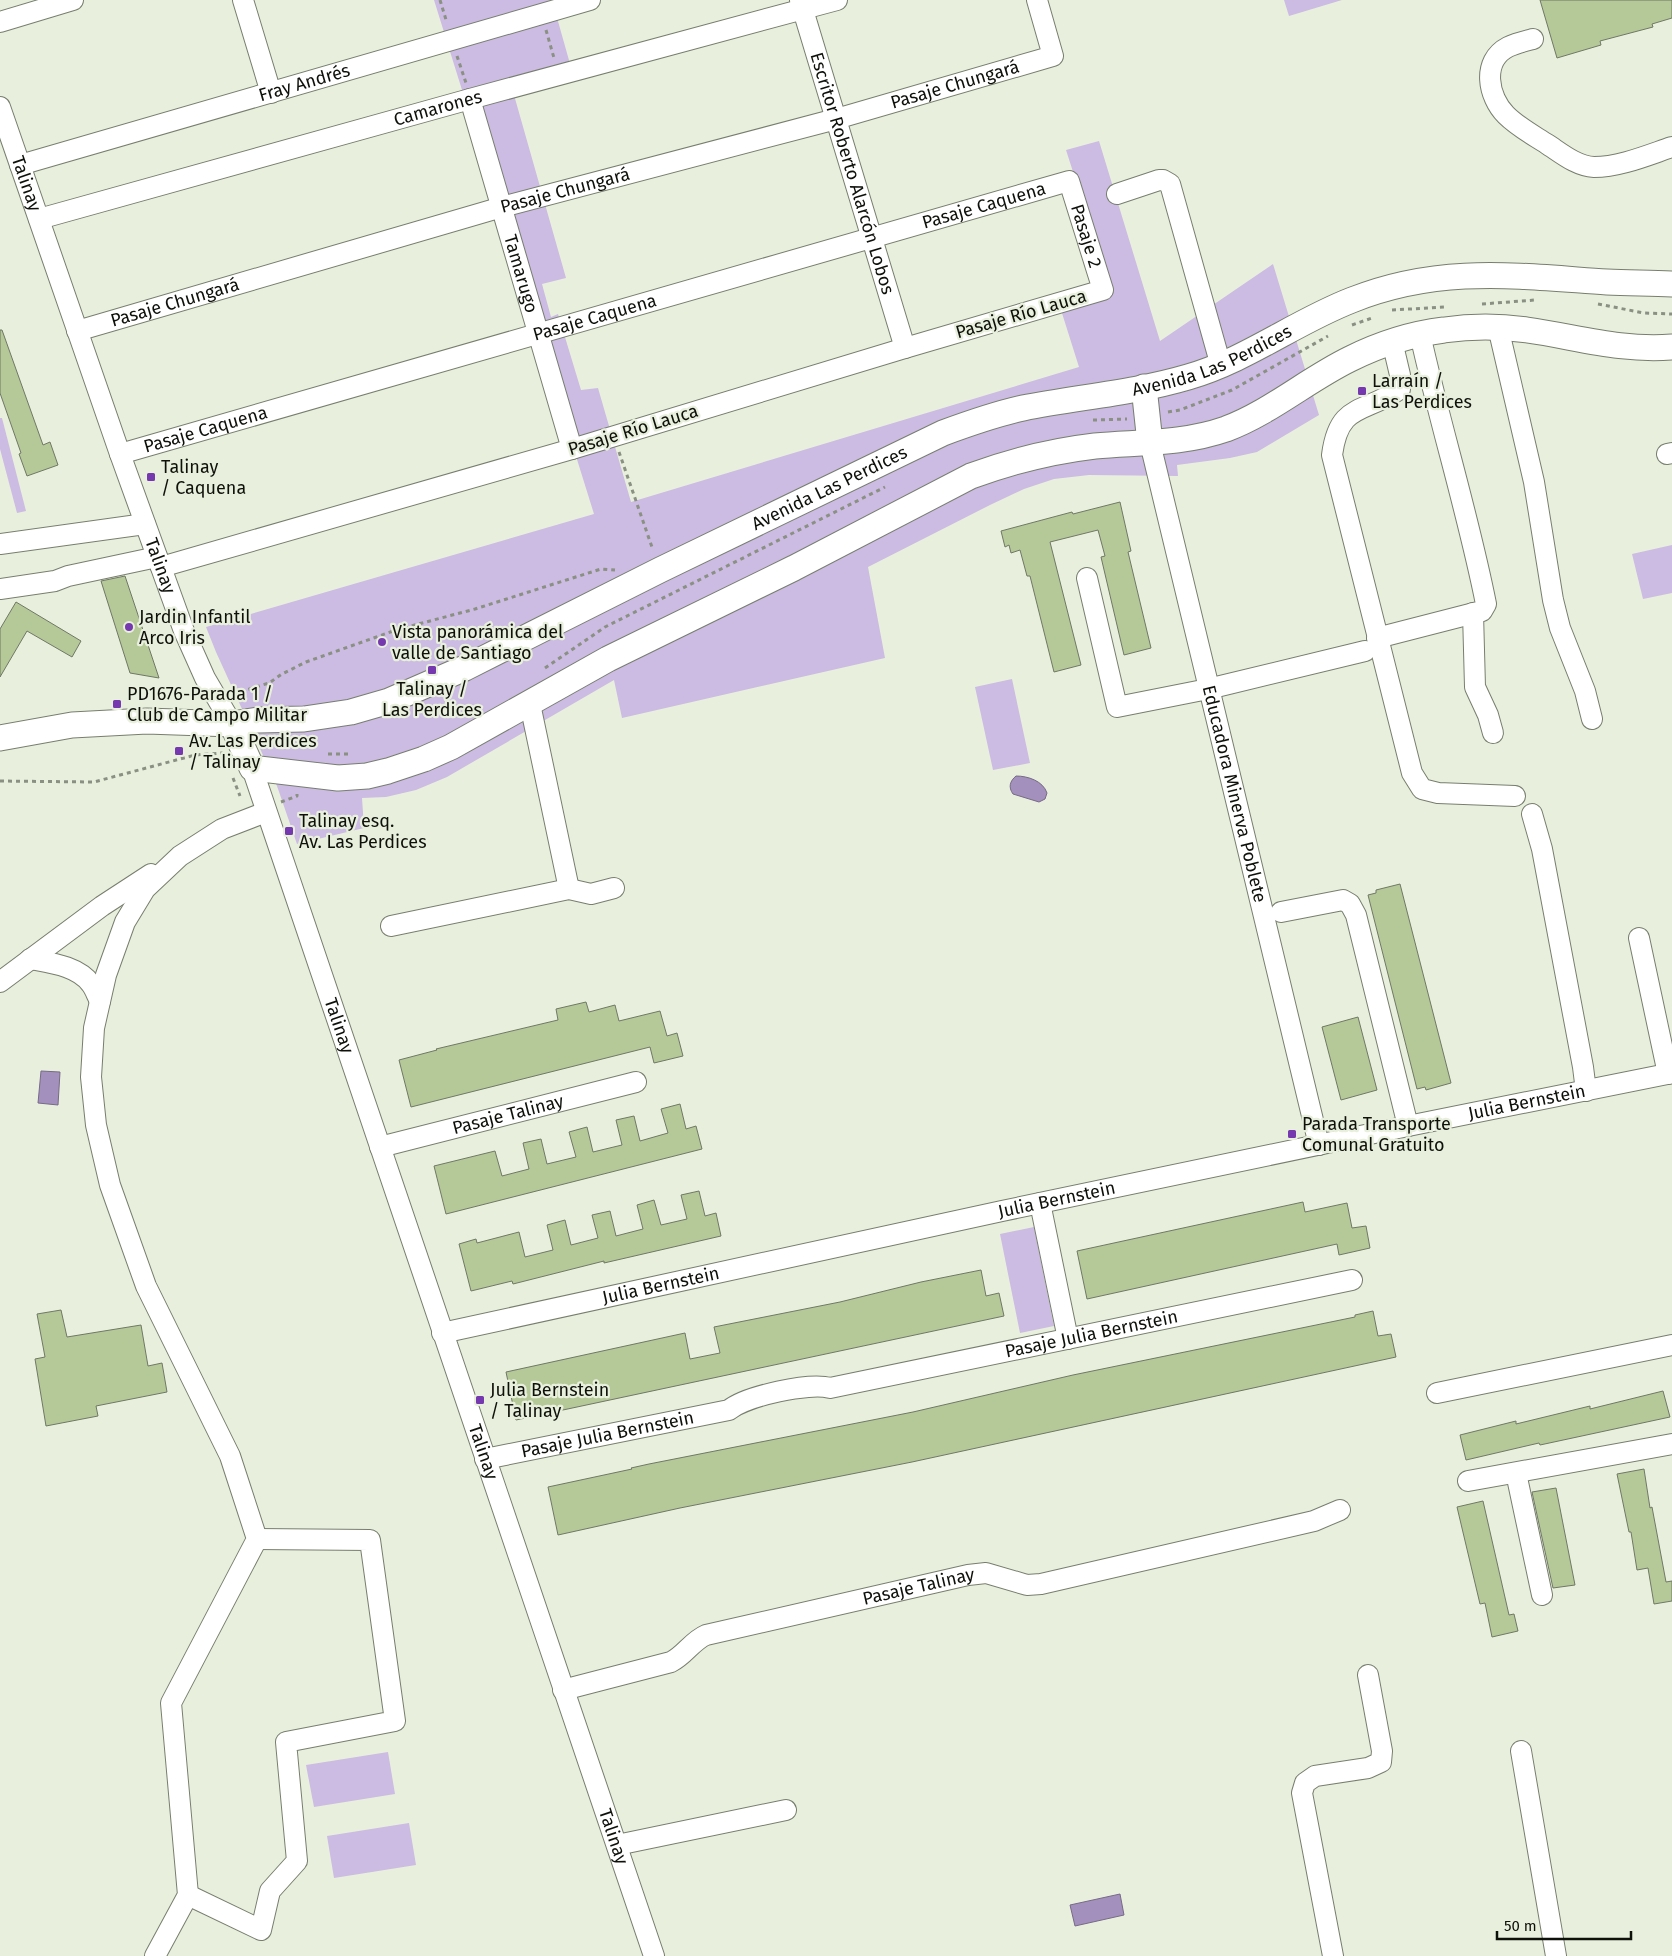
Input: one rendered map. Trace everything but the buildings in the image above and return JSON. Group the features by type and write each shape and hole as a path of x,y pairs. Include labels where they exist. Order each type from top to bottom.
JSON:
{"main road":[{"name":"Avenida Las Perdices","path":"0,738 72,725 147,721 232,724 258,720 304,719 342,713 389,701 465,668 651,574 943,433 985,418 1022,408 1187,378 1221,366 1260,348 1308,320 1352,300 1379,291 1424,280 1464,275 1518,275 1609,282 1672,284"},
{"path":"240,769 338,778 367,776 406,765 451,747 608,659 794,568 971,476 1032,456 1064,450 1150,443 1202,436 1267,410 1350,359 1392,341 1444,330 1498,327 1614,346 1672,347"},
{"path":"1144,387 1150,443"},
{"name":"Talinay","path":"232,724 240,769"}],"street":[{"path":"0,22 73,0"},
{"path":"244,0 271,93"},
{"name":"Fray Andrés","path":"20,165 271,93 540,7 590,0"},
{"name":"Camarones","path":"39,219 470,98 559,75 801,5 837,0"},
{"name":"Pasaje Chungará","path":"77,331 502,207 836,119 1053,56 1037,0"},
{"name":"Escritor Roberto Alarcón Lobos","path":"801,5 905,348"},
{"path":"1533,39 1508,47 1494,58 1489,72 1494,97 1506,114 1526,131 1579,164 1594,167 1617,164 1672,147"},
{"name":"Tamarugo","path":"470,98 572,449"},
{"name":"Talinay","path":"0,107 159,562 195,657 232,724"},
{"name":"Pasaje Caquena","path":"120,454 1069,180"},
{"name":"Pasaje 2","path":"1069,180 1103,290"},
{"path":"1117,194 1159,180 1170,184 1221,366"},
{"name":"Pasaje Río Lauca","path":"0,589 159,562 572,449 1103,290"},
{"path":"1498,327 1534,482 1553,600 1560,628 1585,691 1592,719"},
{"path":"1087,578 1117,707 1208,689 1371,644 1482,610 1486,604 1476,557 1420,334"},
{"path":"1392,341 1400,375 1400,389 1390,396 1349,414 1340,424 1334,439 1332,455 1371,644 1412,773 1422,789 1438,793 1515,796"},
{"name":"Educadora Minerva Poblete","path":"1150,443 1319,1145"},
{"path":"0,544 145,524"},
{"path":"1473,613 1475,687 1488,715 1493,733"},
{"path":"530,704 569,890"},
{"name":"Talinay","path":"240,769 265,809 654,1956"},
{"path":"0,982 102,906 222,829 265,809"},
{"path":"1532,814 1544,858 1586,1091"},
{"path":"155,1956 188,1895 171,1703 257,1539 230,1456 146,1286 110,1185 96,1125 91,1076 94,1028 106,975 125,922 145,889 180,856"},
{"path":"391,926 569,890 591,894 614,888"},
{"path":"1281,912 1343,900 1350,904 1356,915 1408,1126"},
{"path":"1639,938 1670,1074"},
{"path":"30,959 78,972 91,984 100,1002"},
{"name":"Julia Bernstein","path":"442,1333 1040,1203 1408,1126 1670,1074"},
{"name":"Pasaje Talinay","path":"380,1147 636,1082"},
{"path":"1040,1203 1068,1339"},
{"name":"Pasaje Julia Bernstein","path":"485,1459 729,1410 742,1412 759,1409 814,1397 830,1388 1352,1280"},
{"path":"1437,1393 1672,1345"},
{"path":"1468,1481 1672,1444"},
{"path":"1516,1473 1542,1595"},
{"name":"Pasaje Talinay","path":"563,1690 671,1662 683,1655 699,1638 706,1636 978,1573 994,1574 1027,1585 1041,1584 1314,1521 1340,1510"},
{"path":"188,1895 260,1930 270,1891 298,1861 286,1742 394,1722 370,1540 257,1539"},
{"path":"1333,1956 1302,1793 1305,1783 1315,1776 1368,1768 1381,1762 1382,1751 1368,1675"},
{"path":"1521,1751 1556,1956"},
{"path":"617,1845 786,1810"}],"path":[{"path":"540,7 559,75"},
{"path":"237,693 268,683 306,662 396,630 475,609 601,569 609,568 651,574 614,436"},
{"path":"0,781 94,782 195,756 222,753 225,761"},
{"path":"240,769 246,812 265,809"}],"shaded area":[{"path":"434,0 552,0 574,78 514,95 566,278 542,284 551,317 558,314 581,390 598,388 631,502 1079,367 1061,310 1112,293 1066,150 1099,141 1160,341 1273,264 1319,415 1257,452 1230,458 1177,465 1178,476 1089,475 1054,479 1024,489 868,567 885,658 622,718 614,680 447,777 416,790 386,797 362,798 364,828 297,844 277,786 206,627 594,514"},
{"path":"1284,0 1342,0 1289,16"},
{"path":"0,418 2,418 26,511 17,513 0,449"},
{"path":"1672,545 1672,593 1643,599 1632,554"},
{"path":"1012,679 1030,763 993,770 975,687"},
{"path":"1016,776 1030,778 1039,782 1047,793 1045,799 1039,802 1013,794 1010,784"},
{"path":"41,1071 60,1072 58,1105 38,1103"},
{"path":"1034,1227 1054,1326 1020,1333 1000,1234"},
{"path":"388,1752 395,1794 314,1807 306,1765"},
{"path":"409,1823 416,1865 334,1878 327,1836"},
{"path":"1120,1894 1124,1915 1075,1926 1070,1905"}],"place":[{"name":"Larraín / Las Perdices","path":"1362,391"},
{"name":"Talinay / Caquena","path":"151,477"},
{"name":"Jardin Infantil Arco Iris","path":"129,627"},
{"name":"Vista panorámica del valle de Santiago","path":"382,642"},
{"name":"Talinay / Las Perdices","path":"432,670"},
{"name":"PD1676-Parada 1 / Club de Campo Militar","path":"117,704"},
{"name":"Av. Las Perdices / Talinay","path":"179,751"},
{"name":"Talinay esq. Av. Las Perdices","path":"289,831"},
{"name":"Parada Transporte Comunal Gratuito","path":"1292,1134"},
{"name":"Julia Bernstein / Talinay","path":"480,1400"}]}
